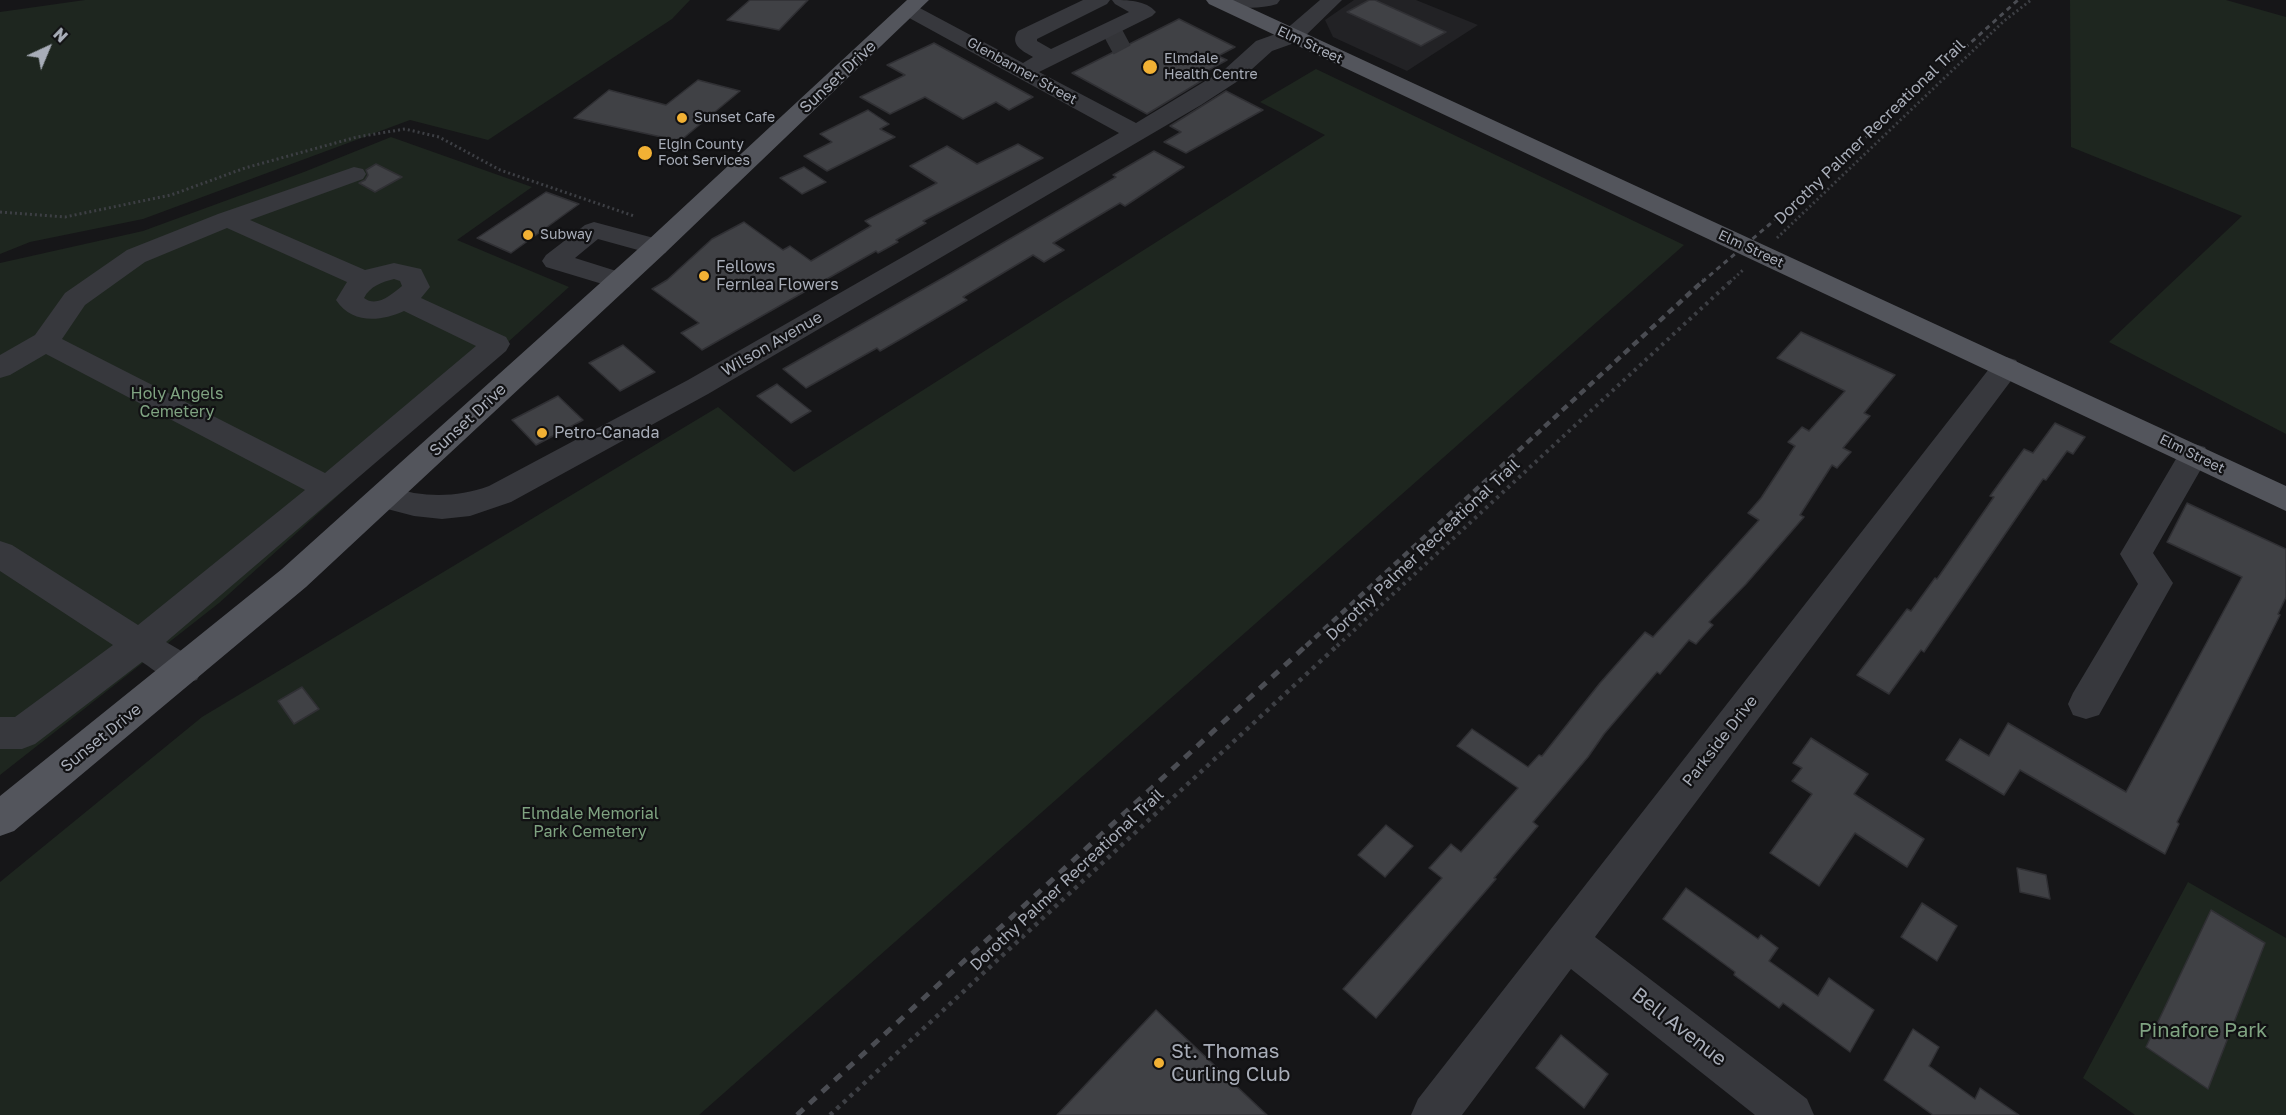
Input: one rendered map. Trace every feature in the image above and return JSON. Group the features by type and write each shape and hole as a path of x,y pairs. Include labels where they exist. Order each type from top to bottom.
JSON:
{"main road":[{"name":"Elm Street","path":"1215,0 1276,24 2286,499"},
{"name":"Sunset Drive","path":"0,819 294,578 656,247 914,5"}],"street":[{"path":"1050,58 1026,44 1026,36 1100,0"},
{"path":"1023,71 1083,42 1118,34 1145,12 1122,0"},
{"path":"1231,0 1259,2 1276,24"},
{"name":"Wilson Avenue","path":"383,497 401,503 443,509 480,503 501,494 698,387 1136,133 1223,81 1276,24 1332,0"},
{"name":"Glenbanner Street","path":"914,5 1023,71 1136,133"},
{"path":"0,368 45,342 75,299 136,256 227,219 354,174"},
{"path":"0,733 22,733 140,644 328,488 496,344 404,300 416,287 412,275 394,271 372,276 366,280 227,219"},
{"path":"619,281 555,261 594,230 656,247"},
{"path":"45,342 328,488"},
{"name":"Parkside Drive","path":"1434,1115 2006,367"},
{"path":"2086,704 2156,583 2136,554 2194,455"},
{"path":"0,554 140,644 184,669"},
{"name":"Bell Avenue","path":"1567,940 1791,1115"}],"path":[{"name":"Dorothy Palmer Recreational Trail","path":"830,1115 1760,253 1987,37 2031,0"}],"shaded area":[{"path":"1354,0 1416,0 1478,25 1407,71 1333,37 1325,20"}],"green space":[{"path":"85,0 690,0 672,19 488,140 410,120 143,219 30,242 0,254 0,12"},
{"path":"2070,0 2226,0 2286,17 2286,434 2109,342 2242,216 2071,147"},
{"name":"Elmdale Memorial Park Cemetery","path":"1316,69 1684,245 699,1115 0,1115 0,882 202,717 718,407 794,472 1325,135 1260,102"},
{"name":"Holy Angels Cemetery","path":"391,137 532,187 457,240 569,287 219,603 0,775 0,263 143,231 304,172"},
{"name":"Pinafore Park","path":"2188,882 2286,938 2286,1115 2135,1115 2083,1078"}],"building":[{"path":"750,0 808,0 779,30 727,20"},
{"path":"1369,0 1375,0 1446,32 1421,46 1347,12"},
{"name":"Elmdale Health Centre","path":"1179,19 1235,47 1218,56 1227,60 1196,77 1203,80 1147,114 1072,73"},
{"path":"934,43 1033,97 1009,110 996,102 963,119 925,97 890,114 860,97 905,75 887,65"},
{"path":"698,80 740,91 680,141 574,118 609,90 666,105"},
{"path":"1226,91 1263,110 1186,153 1164,142 1181,132 1170,126"},
{"path":"868,110 889,124 880,129 895,137 827,171 804,156 832,142 820,134"},
{"path":"1018,144 1043,158 923,221 926,223 896,240 898,242 878,253 876,251 702,350 681,333 699,323 652,289 667,280 712,239 744,222 783,250 790,246 811,261 871,226 865,221 937,183 910,166 947,146 977,164"},
{"path":"1154,151 1184,167 1125,206 1120,203 1053,243 1064,250 1044,262 1033,255 963,297 967,300 906,336 880,351 877,348 806,388 783,369 1116,177 1113,175"},
{"path":"376,164 402,177 375,192 359,183 368,175 366,170"},
{"path":"804,167 826,182 802,194 780,178"},
{"path":"546,192 579,204 511,253 477,238"},
{"path":"1801,332 1895,375 1864,413 1870,416 1843,448 1851,452 1837,468 1832,465 1800,515 1804,517 1746,584 1709,622 1713,625 1696,644 1689,640 1660,674 1657,672 1604,734 1588,757 1533,822 1538,826 1494,878 1496,879 1376,1018 1343,989 1442,878 1429,868 1451,844 1461,852 1518,788 1457,746 1472,729 1528,767 1539,755 1542,756 1600,683 1645,632 1653,637 1759,520 1748,513 1761,498 1795,446 1788,442 1802,427 1809,431 1845,391 1777,358"},
{"name":"Petro-Canada","path":"623,345 655,372 620,391 589,363"},
{"path":"777,384 811,411 791,423 757,396"},
{"name":"Petro-Canada","path":"558,396 583,420 536,445 512,420"},
{"path":"2055,423 2085,437 2073,454 2067,451 2046,480 2043,479 1924,652 1921,650 1889,694 1857,675 1907,609 1911,611 1935,578 1937,579 1994,497 1990,496 2024,449 2033,453"},
{"path":"2187,503 2286,549 2286,597 2278,614 2280,615 2177,822 2179,824 2165,854 2020,770 2004,795 1946,760 1960,739 1989,756 2008,723 2126,792 2242,577 2167,542"},
{"path":"302,687 319,709 294,724 278,701"},
{"path":"1811,738 1868,774 1854,794 1924,839 1907,867 1855,833 1819,886 1770,853 1812,794 1792,781 1802,768 1793,763"},
{"path":"1386,825 1413,846 1385,877 1358,855"},
{"path":"2017,868 2046,875 2050,899 2020,892"},
{"path":"1686,888 1758,939 1761,935 1778,948 1769,961 1818,996 1829,978 1874,1010 1850,1052 1783,1003 1779,1008 1663,919"},
{"path":"1922,903 1957,926 1937,961 1901,937"},
{"path":"2211,910 2265,943 2208,1089 2146,1047"},
{"name":"St. Thomas Curling Club","path":"1156,1010 1267,1115 1057,1115"},
{"path":"1913,1029 1939,1047 1929,1066 1975,1099 1980,1088 2019,1115 1933,1115 1884,1080"},
{"path":"1561,1035 1608,1074 1584,1108 1536,1068"}],"tunnel":[{"path":"1108,44 1125,35"}],"railway":[{"path":"1702,282 1770,224 2018,0"},
{"path":"1306,646 1704,280"},
{"path":"797,1115 1308,644"}],"place":[{"name":"Elmdale Health Centre","path":"1150,67"},
{"name":"Sunset Cafe","path":"682,118"},
{"name":"Elgin County Foot Services","path":"645,153"},
{"name":"Subway","path":"528,235"},
{"name":"Fellows Fernlea Flowers","path":"704,276"},
{"name":"Petro-Canada","path":"542,433"},
{"name":"St. Thomas Curling Club","path":"1159,1063"}]}
